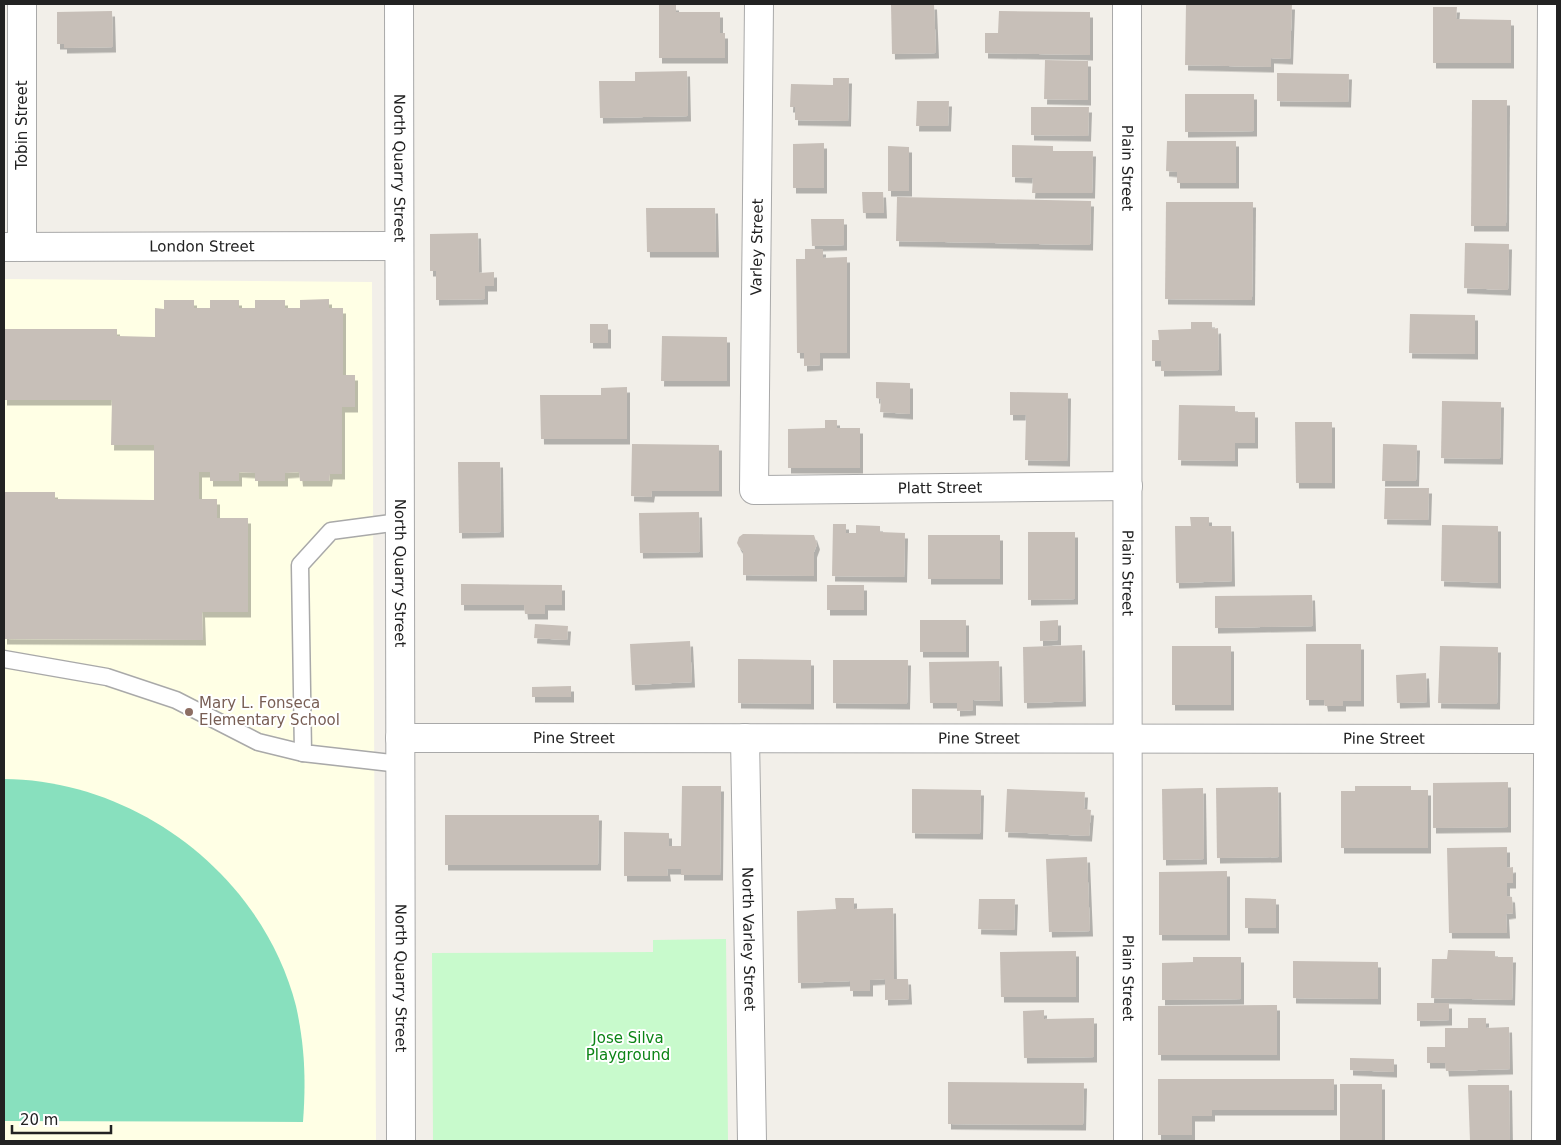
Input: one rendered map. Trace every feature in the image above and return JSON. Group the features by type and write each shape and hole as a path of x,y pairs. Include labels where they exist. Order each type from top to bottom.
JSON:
{"street":[{"name":"Tobin Street","path":"13,247 22,4"},
{"name":"North Quarry Street","path":"399,4 401,1141"},
{"name":"Varley Street","path":"754,490 759,4"},
{"name":"Plain Street","path":"1127,4 1128,1141"},
{"path":"1546,1141 1553,739 1552,4"},
{"name":"London Street","path":"13,247 399,246"},
{"name":"Platt Street","path":"754,490 1128,486"},
{"name":"Pine Street","path":"400,738 1553,739"},
{"name":"North Varley Street","path":"745,738 752,1141"}],"lane":[{"path":"303,753 300,565 331,531 399,522"},
{"path":"4,659 107,676 176,700 258,742 303,753 400,764"}],"shaded area":[{"name":"Mary L. Fonseca Elementary School","path":"4,279 372,282 376,1141 4,1141"}],"green space":[{"path":"4,779 53,784 101,797 146,817 188,844 224,877 255,916 279,959 296,1006 304,1064 303,1122 4,1121"},
{"name":"Jose Silva Playground","path":"726,939 728,1141 433,1141 432,953 653,952 653,940"}],"building":[{"path":"659,4 676,5 676,12 720,12 720,33 725,33 725,58 659,58"},
{"path":"891,4 934,4 936,53 892,54"},
{"path":"1186,4 1292,4 1290,59 1271,58 1271,67 1185,65"},
{"path":"1433,7 1457,7 1456,19 1511,20 1511,63 1433,63"},
{"path":"112,11 113,47 64,48 64,44 57,44 57,12"},
{"path":"999,11 1090,12 1090,55 985,53 985,33 998,33"},
{"path":"1045,60 1088,61 1088,100 1044,99"},
{"path":"687,71 688,116 600,118 599,81 635,81 635,72"},
{"path":"1277,73 1349,74 1348,102 1277,101"},
{"path":"833,78 849,78 848,121 795,120 795,107 790,107 791,84 833,85"},
{"path":"1185,94 1254,94 1254,131 1185,132"},
{"path":"1472,100 1507,100 1506,226 1471,226"},
{"path":"917,101 949,101 948,126 916,126"},
{"path":"1031,107 1089,107 1088,136 1031,135"},
{"path":"1167,141 1236,141 1236,183 1177,183 1177,172 1166,171"},
{"path":"824,143 824,188 793,188 793,144"},
{"path":"1012,145 1053,146 1053,151 1093,151 1092,193 1032,193 1033,178 1012,177"},
{"path":"888,146 909,147 909,191 888,191"},
{"path":"862,192 883,192 884,213 863,213"},
{"path":"897,197 1091,201 1090,245 896,241"},
{"path":"1166,202 1253,202 1252,300 1165,299"},
{"path":"646,208 715,208 716,252 647,252"},
{"path":"811,219 844,219 844,245 812,246"},
{"path":"478,233 479,273 494,272 494,286 485,286 485,299 436,300 436,271 430,271 430,234"},
{"path":"1465,243 1509,244 1508,290 1464,288"},
{"path":"805,249 823,249 823,258 847,257 847,353 820,353 820,365 804,366 804,353 797,353 796,259 805,259"},
{"path":"329,299 329,308 343,308 343,375 355,375 355,407 342,407 342,474 330,474 329,481 300,481 299,472 285,473 285,481 255,481 255,473 239,472 239,481 210,481 210,472 199,472 199,499 217,499 217,518 248,518 248,612 202,612 203,640 4,639 4,492 55,492 55,499 154,500 154,445 111,445 112,400 4,400 4,329 117,329 117,336 155,337 155,308 164,309 164,300 194,300 194,308 210,308 210,300 239,300 239,308 255,308 255,300 285,300 285,308 300,308 300,300"},
{"path":"1410,314 1475,315 1475,354 1409,353"},
{"path":"1191,322 1212,322 1212,329 1218,328 1219,370 1161,371 1161,361 1152,361 1152,340 1159,340 1158,330 1191,329"},
{"path":"590,324 608,324 608,343 590,343"},
{"path":"662,336 727,337 727,381 661,381"},
{"path":"876,382 910,383 910,414 880,412 881,399 876,398"},
{"path":"627,387 627,439 541,439 540,395 601,395 601,388"},
{"path":"1010,392 1068,393 1067,461 1025,460 1026,415 1010,415"},
{"path":"1442,401 1501,402 1500,459 1441,458"},
{"path":"1179,405 1235,406 1235,412 1255,412 1255,443 1235,443 1235,461 1178,460"},
{"path":"825,420 837,420 837,428 860,428 860,468 788,468 788,429 825,428"},
{"path":"1295,422 1332,422 1332,483 1296,483"},
{"path":"632,444 719,445 719,491 652,491 651,497 631,496"},
{"path":"1383,444 1417,445 1416,481 1382,481"},
{"path":"458,462 500,462 501,532 459,533"},
{"path":"1385,488 1429,488 1428,520 1384,519"},
{"path":"699,512 700,552 640,553 639,513"},
{"path":"1190,517 1209,517 1209,526 1231,526 1232,581 1176,583 1175,526 1191,526"},
{"path":"833,524 846,524 846,533 856,533 856,525 880,526 880,532 905,533 904,577 832,576"},
{"path":"1442,525 1498,526 1498,583 1441,581"},
{"path":"1028,532 1075,532 1075,599 1028,600"},
{"path":"743,534 814,535 817,544 814,552 814,576 743,575 743,551 737,543 739,537"},
{"path":"928,535 1000,535 1000,579 928,579"},
{"path":"461,584 562,585 562,605 545,605 545,614 525,614 524,605 461,605"},
{"path":"827,585 864,585 864,610 827,610"},
{"path":"1312,595 1313,626 1215,628 1215,596"},
{"path":"920,620 966,620 966,652 920,652"},
{"path":"1058,620 1058,640 1040,641 1040,621"},
{"path":"535,624 568,626 567,640 534,638"},
{"path":"690,641 692,682 632,685 630,644"},
{"path":"1306,644 1361,644 1361,701 1343,701 1343,706 1325,706 1324,700 1306,700"},
{"path":"1082,645 1083,701 1024,703 1023,647"},
{"path":"1172,646 1231,646 1231,705 1172,705"},
{"path":"1440,646 1498,647 1497,704 1438,703"},
{"path":"738,659 811,660 811,704 738,703"},
{"path":"833,660 908,660 907,704 833,703"},
{"path":"999,661 1000,701 973,700 973,710 957,711 957,703 930,703 929,662"},
{"path":"1426,673 1427,702 1397,703 1396,675"},
{"path":"571,686 571,697 532,697 532,687"},
{"path":"1508,782 1508,827 1433,828 1433,783"},
{"path":"682,786 721,786 720,875 681,875 681,869 667,869 668,876 624,876 624,832 669,833 669,846 681,846"},
{"path":"1355,786 1411,786 1411,790 1428,790 1428,848 1341,848 1341,791 1355,791"},
{"path":"1278,787 1279,857 1217,858 1216,788"},
{"path":"1203,788 1204,859 1163,860 1162,789"},
{"path":"912,789 981,790 980,834 912,833"},
{"path":"1007,789 1085,792 1084,809 1091,810 1089,836 1005,832"},
{"path":"445,815 599,815 598,865 445,865"},
{"path":"1507,847 1507,868 1513,867 1513,883 1507,883 1507,896 1512,897 1513,913 1506,914 1507,933 1449,933 1447,848"},
{"path":"1087,857 1090,931 1049,932 1046,859"},
{"path":"1227,871 1227,935 1159,935 1159,872"},
{"path":"835,898 854,898 854,909 893,908 894,979 908,979 909,999 885,1000 885,979 870,980 870,991 850,991 850,981 798,983 797,911 836,909"},
{"path":"1245,898 1276,899 1276,928 1245,928"},
{"path":"979,899 1015,899 1014,930 978,929"},
{"path":"1448,950 1495,951 1495,957 1513,957 1512,1000 1431,998 1432,959 1447,959"},
{"path":"1076,951 1076,997 1001,997 1000,952"},
{"path":"1193,957 1241,957 1241,999 1162,1000 1162,963 1193,962"},
{"path":"1293,961 1378,962 1378,999 1293,998"},
{"path":"1417,1003 1449,1003 1449,1020 1417,1021"},
{"path":"1277,1005 1277,1055 1158,1055 1158,1006"},
{"path":"1044,1010 1044,1019 1094,1018 1094,1057 1024,1058 1023,1011"},
{"path":"1468,1018 1486,1018 1486,1028 1509,1027 1510,1069 1446,1071 1445,1063 1427,1063 1427,1047 1445,1047 1445,1028 1468,1028"},
{"path":"1350,1058 1394,1059 1394,1072 1350,1070"},
{"path":"1158,1079 1334,1079 1334,1110 1212,1110 1212,1116 1192,1116 1192,1135 1158,1135"},
{"path":"948,1082 1084,1083 1083,1125 948,1124"},
{"path":"1340,1084 1382,1084 1382,1141 1340,1141"},
{"path":"1468,1085 1509,1085 1510,1141 1470,1141"}],"place":[{"name":"Mary L. Fonseca Elementary School","path":"189,712"}]}
